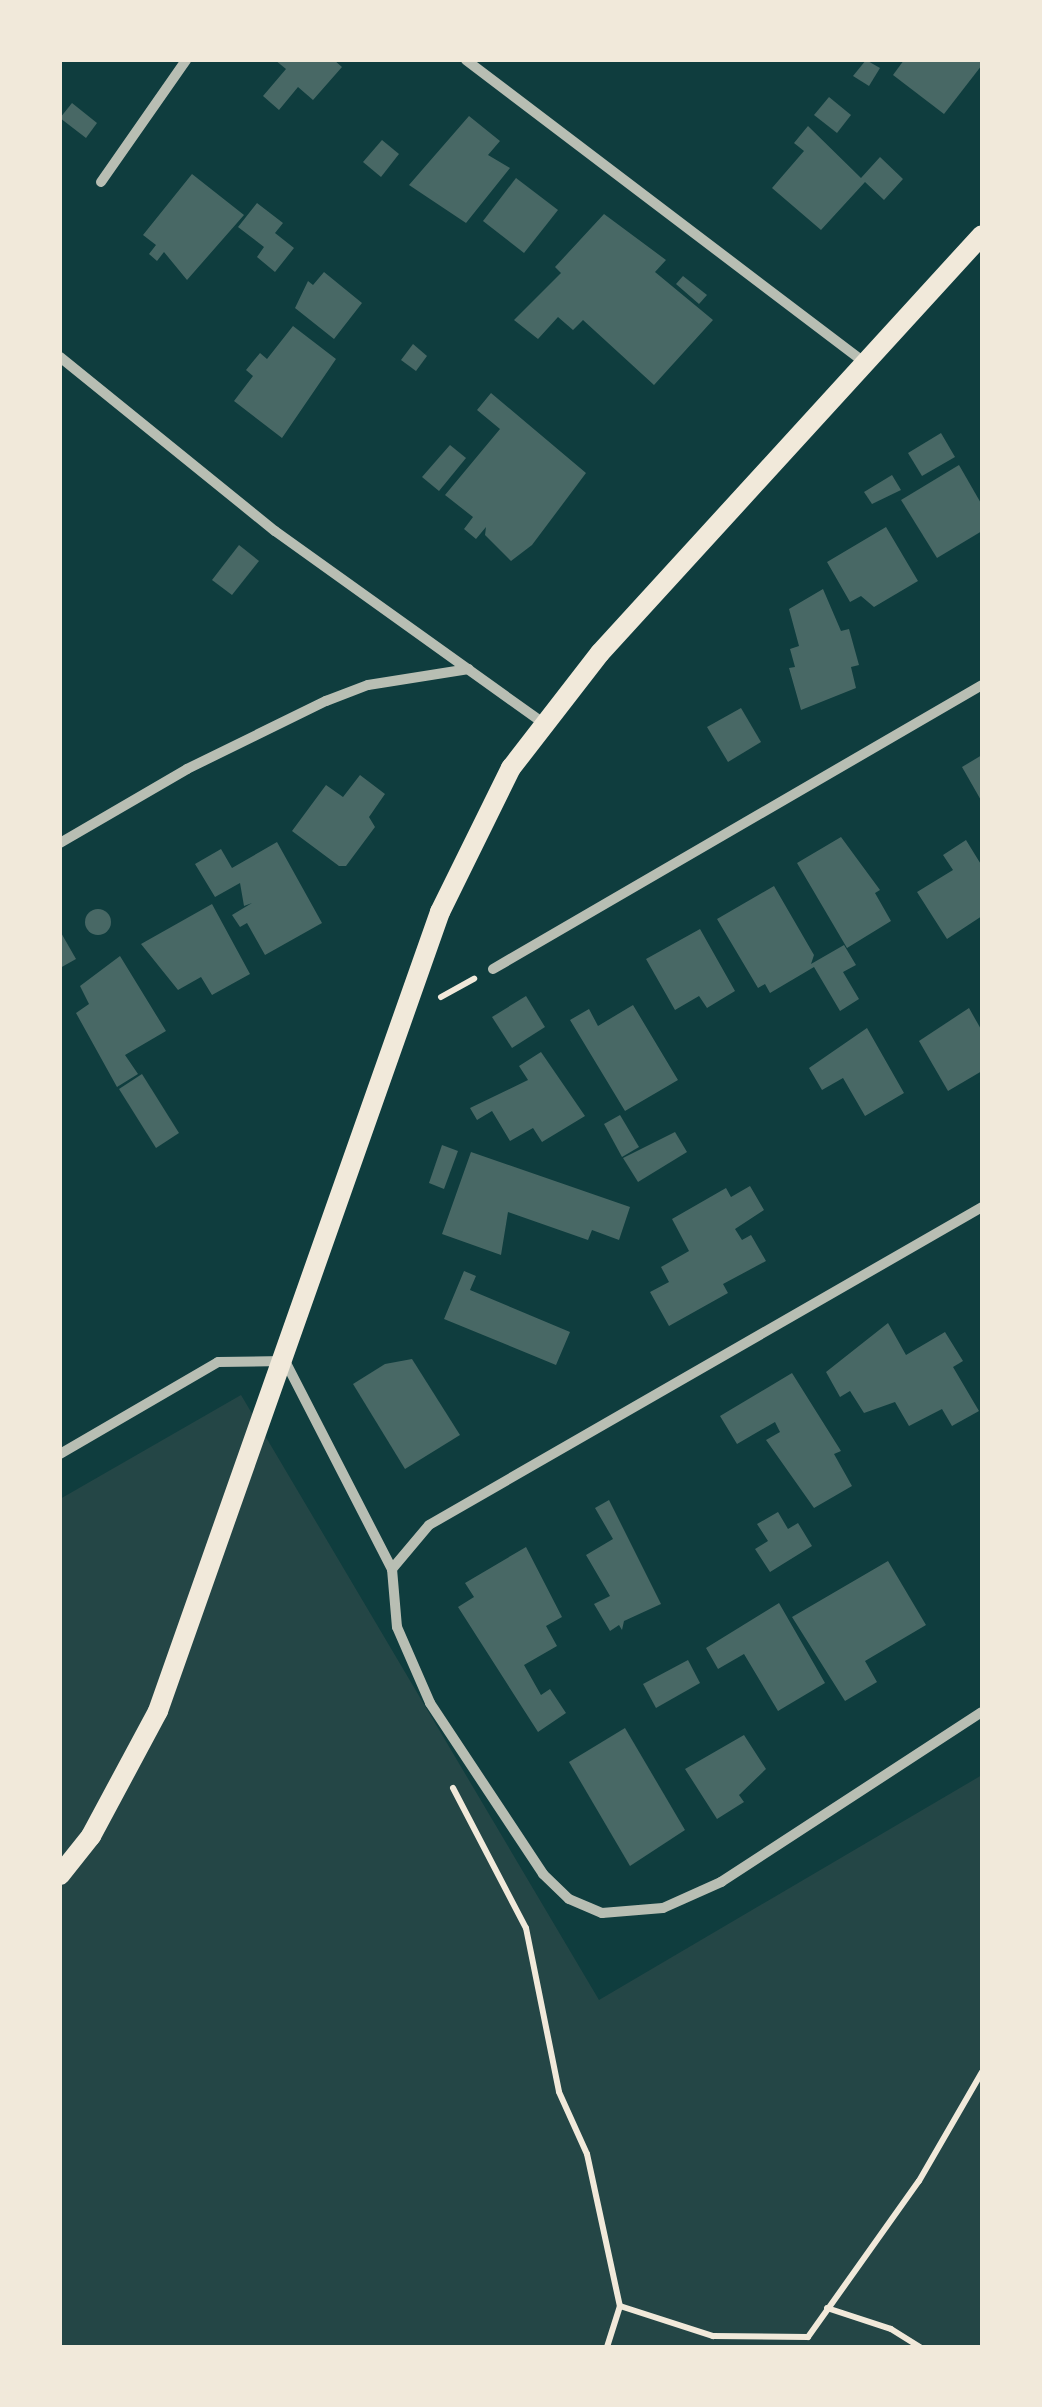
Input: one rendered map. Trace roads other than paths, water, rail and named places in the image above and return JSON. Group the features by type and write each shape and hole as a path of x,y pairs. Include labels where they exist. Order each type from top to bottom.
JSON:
{"main road":[{"path":"60,1875 91,1836 158,1711 285,1362 440,912 510,768 542,722 982,235"}],"street":[{"path":"101,182 186,60"},
{"path":"466,60 864,362"},
{"path":"60,357 275,531 542,722"},
{"path":"60,843 187,769 326,701 368,686 470,668"},
{"path":"493,969 982,685"},
{"path":"392,1569 430,1525 982,1207"},
{"path":"60,1454 218,1362 285,1362 392,1569 396,1627 430,1703 543,1874 569,1899 602,1913 663,1908 721,1882 982,1712"}]}
